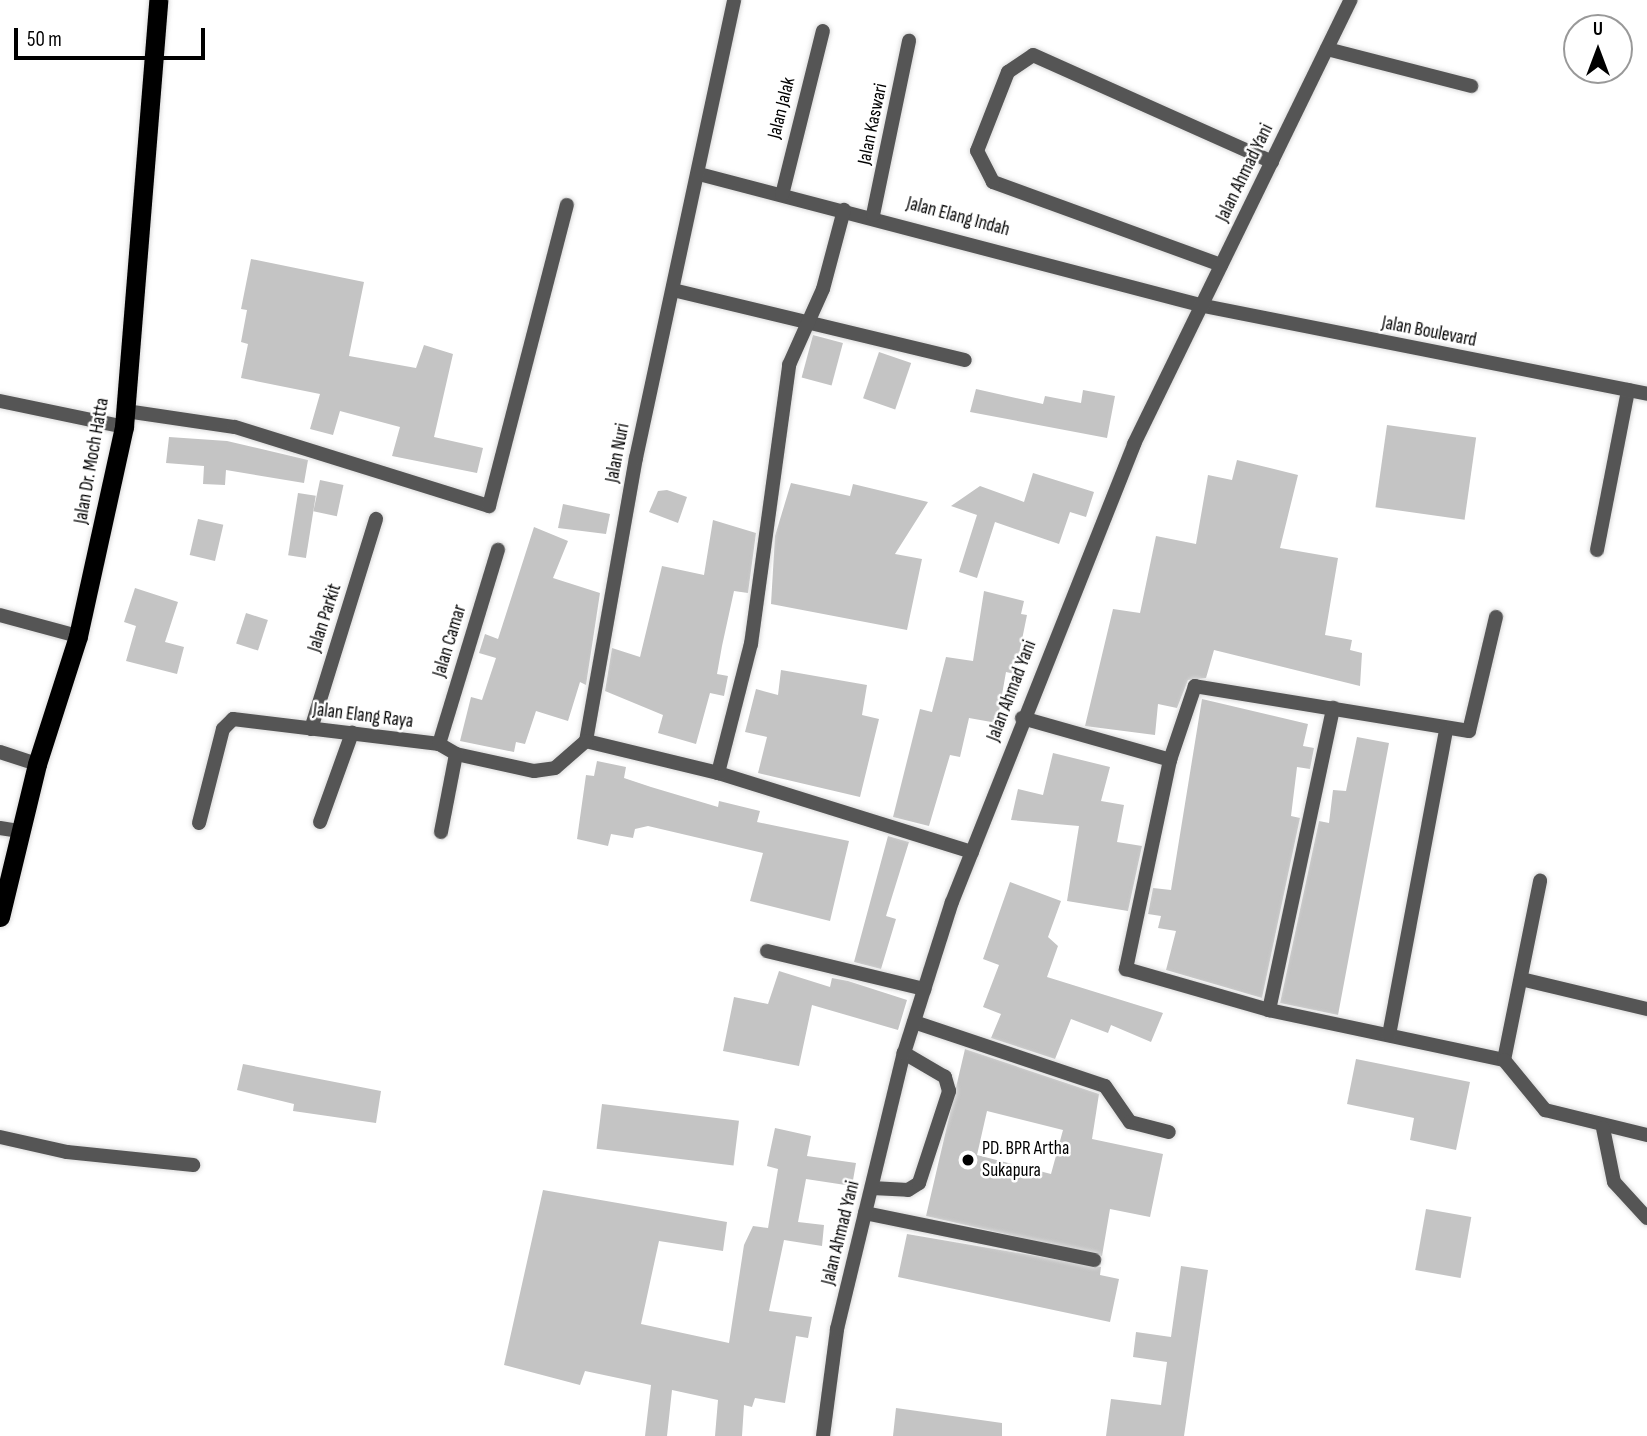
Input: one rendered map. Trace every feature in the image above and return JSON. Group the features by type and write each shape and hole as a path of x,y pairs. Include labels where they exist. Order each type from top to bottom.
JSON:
{"highway":[{"name":"Jalan Dr. Moch Hatta","path":"0,917 37,764 78,636 125,419 158,0"}],"street":[{"name":"Jalan Nuri","path":"586,741 636,458 699,174 734,0"},
{"name":"Jalan Ahmad Yani","path":"823,1436 837,1329 904,1053 972,852 1022,718 1134,444 1204,306 1221,265 1351,0"},
{"name":"Jalan Jalak","path":"782,195 823,31"},
{"name":"Jalan Kaswari","path":"873,215 909,41"},
{"path":"1327,49 1471,86"},
{"path":"1221,265 993,182 977,151 1008,72 1034,55 1272,162"},
{"name":"Jalan Elang Indah","path":"699,174 873,215 1204,306"},
{"path":"0,401 125,419 235,427 489,506 566,205"},
{"path":"718,773 751,644 774,440 801,326 823,289 844,209"},
{"path":"673,290 801,326 965,360"},
{"name":"Jalan Boulevard","path":"1204,306 1647,394"},
{"path":"1597,550 1628,390"},
{"name":"Jalan Parkit","path":"311,729 376,519"},
{"name":"Jalan Camar","path":"439,744 498,550"},
{"path":"0,615 78,636"},
{"path":"1496,617 1473,728 1446,731 1198,684 1170,760 1126,969 1269,1010 1504,1060 1545,1110 1603,1128 1647,1135"},
{"path":"1269,1010 1334,708"},
{"path":"1022,718 1170,760"},
{"name":"Jalan Elang Raya","path":"199,823 228,721 439,744 456,754 546,771 586,741"},
{"path":"1389,1035 1446,731"},
{"path":"320,822 352,733"},
{"path":"586,741 718,773 972,852"},
{"path":"0,752 37,764"},
{"path":"441,832 456,754"},
{"path":"0,828 20,831"},
{"path":"1504,1060 1539,881"},
{"path":"767,951 924,989"},
{"path":"1521,979 1647,1009"},
{"path":"914,1022 1105,1086 1130,1122 1168,1132"},
{"path":"872,1188 908,1190 919,1183 948,1091 945,1077 904,1053"},
{"path":"1603,1128 1614,1182 1647,1219"},
{"path":"0,1137 67,1153 193,1165"},
{"path":"865,1213 1094,1260"}],"building":[{"path":"251,259 364,282 349,356 416,368 424,345 453,354 434,437 483,448 477,473 392,456 400,427 340,411 333,435 310,429 320,394 241,378 248,344 241,342 247,310 241,309"},
{"path":"813,335 843,343 832,386 802,378"},
{"path":"879,352 911,363 895,409 863,398"},
{"path":"976,389 1043,404 1045,396 1081,403 1083,390 1115,396 1107,438 970,412"},
{"path":"1387,425 1476,438 1465,520 1375,507"},
{"path":"169,437 227,441 308,460 304,483 226,470 225,485 203,484 204,466 166,463"},
{"path":"1237,460 1298,475 1280,548 1338,558 1325,635 1352,640 1350,650 1362,653 1360,686 1214,650 1206,678 1188,680 1177,708 1158,704 1155,735 1085,726 1113,609 1140,613 1156,536 1196,544 1208,475 1232,480"},
{"path":"1033,473 1094,492 1086,517 1070,512 1059,544 995,522 977,578 959,572 977,515 951,506 980,486 1024,502"},
{"path":"320,480 343,485 337,516 313,511"},
{"path":"791,483 850,496 853,484 928,502 895,554 922,559 907,630 771,604 775,536"},
{"path":"667,490 687,497 678,523 649,512 658,491"},
{"path":"298,493 316,496 306,558 288,555"},
{"path":"563,504 610,514 606,534 558,528"},
{"path":"198,519 223,525 215,561 190,555"},
{"path":"713,520 756,533 748,593 734,591 722,646 717,674 728,676 724,696 710,693 696,744 658,733 663,715 605,691 612,648 640,657 662,566 704,575"},
{"path":"534,527 568,541 553,578 600,593 586,685 580,682 568,721 536,711 525,744 516,742 514,752 460,741 471,697 482,700 496,658 479,653 485,634 498,639"},
{"path":"135,588 178,602 165,642 184,647 177,674 126,661 136,626 124,622"},
{"path":"984,591 1024,601 1021,614 1027,615 1015,674 1006,672 997,723 969,718 960,757 950,755 929,826 893,817 920,709 932,712 946,657 973,661"},
{"path":"246,613 268,620 258,651 236,643"},
{"path":"781,670 867,685 862,715 879,719 860,797 758,773 767,737 745,732 756,689 778,695"},
{"path":"1202,699 1308,724 1303,746 1314,748 1310,769 1297,767 1291,816 1300,818 1262,998 1166,970 1176,931 1158,928 1161,916 1148,914 1153,888 1171,890"},
{"path":"1357,737 1389,743 1338,1015 1280,1003 1319,821 1329,823 1333,790 1346,791"},
{"path":"1053,753 1110,767 1101,801 1124,805 1117,842 1142,846 1128,911 1067,901 1079,826 1011,820 1018,789 1043,795"},
{"path":"597,761 626,767 624,778 651,787 718,807 719,801 760,811 757,822 849,841 830,921 750,901 763,853 648,826 635,829 633,838 611,834 608,846 577,839 586,775 594,776"},
{"path":"888,836 909,842 886,916 896,919 881,969 854,962"},
{"path":"1010,882 1061,901 1048,937 1058,946 1047,977 1163,1013 1151,1042 1111,1025 1108,1033 1071,1019 1055,1059 991,1038 1001,1014 983,1007 999,965 983,959"},
{"path":"779,971 830,987 832,978 848,981 907,1000 898,1030 812,1005 799,1066 723,1051 734,997 768,1004"},
{"name":"PD. BPR Artha Sukapura","path":"965,1049 1099,1094 1092,1139 1163,1154 1150,1217 1110,1209 1102,1256 926,1216","holes":["987,1111 1063,1130 1051,1174 977,1155"]},
{"path":"1356,1059 1470,1082 1456,1150 1410,1140 1414,1118 1347,1104"},
{"path":"243,1064 381,1091 376,1123 293,1111 294,1104 237,1090"},
{"path":"602,1104 739,1121 733,1165 597,1149"},
{"path":"775,1128 811,1136 807,1156 856,1163 852,1186 806,1179 798,1222 824,1225 822,1246 784,1240 769,1311 812,1317 808,1338 796,1336 785,1403 755,1398 752,1407 744,1405 742,1436 715,1436 718,1400 672,1390 667,1436 645,1436 651,1385 585,1371 580,1385 504,1365 543,1190 727,1222 723,1251 659,1241 641,1324 729,1343 744,1245 753,1226 768,1228 778,1169 767,1166"},
{"path":"1426,1209 1471,1217 1461,1278 1415,1270"},
{"path":"907,1234 1101,1267 1100,1275 1119,1279 1110,1322 898,1277"},
{"path":"1181,1266 1208,1270 1184,1436 1106,1436 1111,1399 1161,1405 1167,1362 1133,1357 1136,1332 1171,1337"},
{"path":"896,1408 1002,1423 1002,1436 893,1436"}],"place":[{"name":"PD. BPR Artha Sukapura","path":"968,1160"}]}
